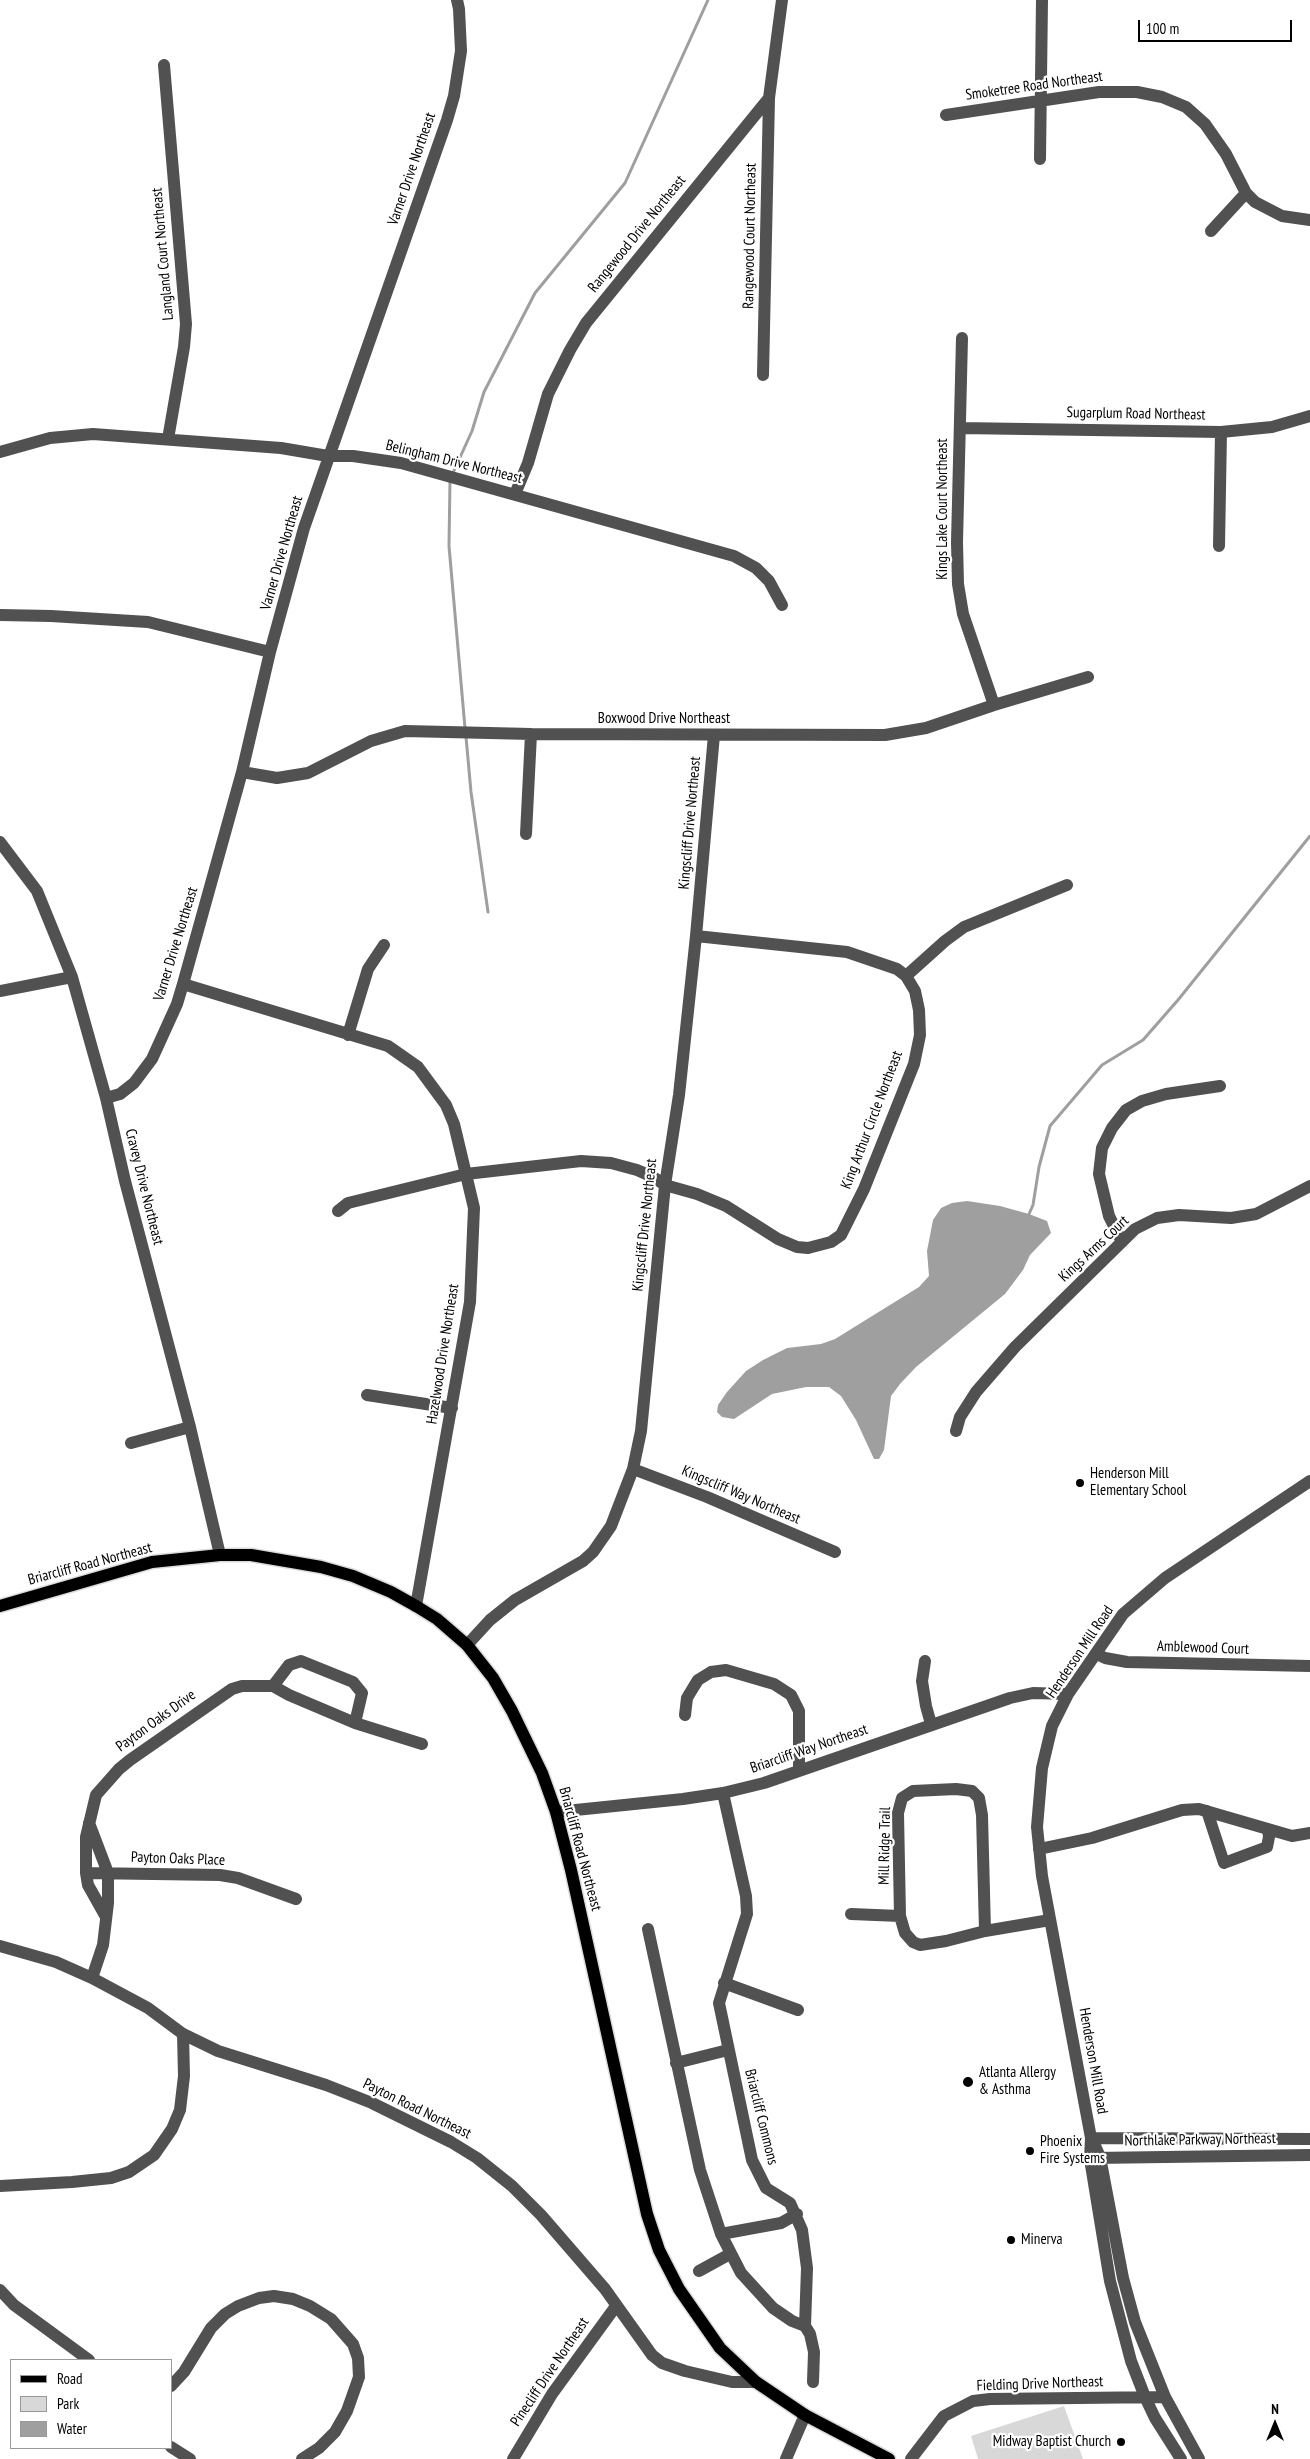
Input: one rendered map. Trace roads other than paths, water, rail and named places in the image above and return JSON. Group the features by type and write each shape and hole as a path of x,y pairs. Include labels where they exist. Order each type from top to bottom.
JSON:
{"main road":[{"name":"Briarcliff Road Northeast","path":"0,1606 152,1562 220,1555 251,1555 321,1567 360,1580 416,1606 437,1619 466,1645 492,1678 512,1711 542,1773 556,1812 571,1870 647,2214 659,2250 679,2289 693,2312 720,2348 756,2382 805,2415 888,2459"}],"street":[{"name":"Varner Drive Northeast","path":"106,1098 120,1094 134,1083 152,1059 177,1004 242,772 270,652 304,528 449,112 460,51 457,0"},
{"path":"769,98 782,0"},
{"path":"1040,159 1042,0"},
{"name":"Langland Court Northeast","path":"164,65 185,294 186,324 184,347 168,439"},
{"name":"Smoketree Road Northeast","path":"946,115 1099,92 1137,92 1175,102 1197,115 1206,124 1226,154 1246,192 1255,202 1282,216 1310,220"},
{"name":"Rangewood Court Northeast","path":"763,375 769,98"},
{"name":"Rangewood Drive Northeast","path":"515,494 528,463 548,394 586,323 769,98"},
{"path":"1211,231 1246,192"},
{"name":"Kings Lake Court Northeast","path":"962,338 957,542 958,584 964,614 994,705"},
{"name":"Sugarplum Road Northeast","path":"960,428 1221,432 1272,427 1310,416"},
{"path":"1219,546 1221,432"},
{"name":"Belingham Drive Northeast","path":"0,452 50,438 93,434 281,448 328,456 353,456 401,463 734,556 756,568 769,581 782,605"},
{"path":"0,615 148,622 270,652"},
{"name":"Boxwood Drive Northeast","path":"242,772 277,778 308,773 371,741 405,731 531,734 885,736 926,728 994,705 1088,677"},
{"path":"526,834 531,734"},
{"name":"Kingscliff Drive Northeast","path":"466,1645 490,1620 515,1600 583,1561 593,1552 611,1526 633,1469 641,1430 665,1186 679,1095 696,936 714,735"},
{"name":"Cravey Drive Northeast","path":"0,842 37,891 72,977 106,1098 126,1184 190,1427 220,1555"},
{"path":"696,936 847,952 889,966 906,976 964,928 1067,885"},
{"path":"348,1035 368,969 384,944"},
{"name":"King Arthur Circle Northeast","path":"665,1186 697,1194 726,1206 778,1239 797,1247 808,1248 831,1242 841,1236 864,1189 914,1064 920,1035 920,1010 915,991 906,976"},
{"path":"0,991 72,977"},
{"name":"Hazelwood Drive Northeast","path":"183,984 388,1046 418,1067 446,1105 454,1124 474,1208 470,1302 416,1606"},
{"path":"1122,1242 1109,1216 1099,1174 1102,1148 1112,1128 1126,1110 1142,1101 1166,1094 1220,1086"},
{"path":"338,1211 348,1203 466,1174 582,1161 611,1163 637,1170 653,1177 665,1186"},
{"name":"Kings Arms Court","path":"956,1431 960,1417 982,1384 1015,1347 1135,1230 1157,1218 1179,1215 1231,1218 1256,1214 1310,1186"},
{"path":"366,1395 452,1408"},
{"path":"131,1443 190,1427"},
{"name":"Kingscliff Way Northeast","path":"633,1469 707,1496 835,1552"},
{"name":"Henderson Mill Road","path":"1199,2459 1166,2397 1135,2322 1095,2158 1050,1920 1039,1849 1037,1827 1042,1768 1052,1726 1068,1694 1123,1614 1165,1578 1310,1481"},
{"name":"Amblewood Court","path":"1097,1654 1105,1658 1127,1662 1310,1666"},
{"path":"273,1686 288,1665 301,1661 353,1682 362,1693 355,1723"},
{"path":"926,1661 922,1681 926,1706 932,1724"},
{"path":"685,1715 687,1698 690,1692 698,1680 711,1672 726,1670 774,1684 794,1693 799,1711 799,1771"},
{"name":"Payton Oaks Drive","path":"106,1917 88,1885 86,1873 86,1837 96,1795 118,1769 232,1689 242,1686 273,1686 289,1695 355,1723 422,1744"},
{"name":"Briarcliff Way Northeast","path":"556,1812 723,1793 799,1771 1010,1698 1033,1693 1068,1694"},
{"name":"Mill Ridge Trail","path":"985,1930 982,1815 974,1785 913,1791 902,1798 898,1813 900,1916 905,1933 913,1942 920,1944 946,1941 985,1930 1050,1920"},
{"name":"Briarcliff Commons","path":"723,1793 746,1896 747,1914 719,2003 752,2160 760,2180 766,2188 795,2199 807,2268 805,2326"},
{"path":"1039,1849 1092,1838 1164,1814 1182,1810 1207,1811 1292,1836 1310,1833"},
{"path":"1207,1811 1224,1863 1267,1847 1270,1837 1268,1829"},
{"path":"89,1823 108,1873 104,1945 92,1978"},
{"name":"Payton Oaks Place","path":"86,1873 220,1875 238,1878 296,1900"},
{"path":"851,1914 900,1916"},
{"path":"648,1929 705,2190 721,2234 741,2273 772,2308 792,2321 805,2326 810,2334 814,2352 813,2382"},
{"name":"Payton Road Northeast","path":"0,1946 56,1962 92,1978 148,2008 182,2034 218,2051 314,2081 372,2104 451,2142 477,2158 512,2186 541,2215 574,2252 652,2355 662,2363 685,2371 732,2382 756,2382"},
{"path":"724,1983 798,2010"},
{"path":"0,2186 111,2178 129,2172 154,2156 172,2128 180,2110 184,2076 182,2034"},
{"path":"676,2062 728,2050"},
{"name":"Northlake Parkway Northeast","path":"1091,2138 1310,2139"},
{"name":"Northlake Parkway Northeast","path":"1095,2158 1310,2155"},
{"name":"Henderson Mill Road","path":"1095,2158 1110,2281 1129,2352 1145,2397 1155,2418 1181,2459"},
{"path":"721,2234 780,2224 797,2214"},
{"path":"699,2271 730,2254"},
{"path":"0,2290 14,2305 88,2359"},
{"path":"172,2385 184,2372 211,2328 224,2314 259,2298 274,2296 293,2299 310,2306 330,2319 353,2344 358,2358 358,2377 347,2411 335,2432 319,2448 302,2459"},
{"name":"Pinecliff Drive Northeast","path":"513,2459 552,2394 616,2306"},
{"name":"Fielding Drive Northeast","path":"911,2459 944,2416 973,2401 990,2399 1166,2397"},
{"path":"786,2459 805,2415"},
{"path":"172,2448 190,2459"}],"water":[{"path":"967,1201 1000,1206 1029,1214 1047,1221 1051,1233 1030,1255 1023,1270 1005,1294 916,1367 900,1384 891,1396 884,1450 879,1459 874,1459 856,1420 841,1396 829,1387 806,1387 772,1394 734,1419 722,1417 717,1412 718,1405 727,1392 746,1371 763,1360 787,1348 821,1344 835,1339 919,1287 929,1276 927,1251 933,1220 941,1208 952,1203"}],"waterway":[{"path":"452,475 472,431 484,392 535,293 625,183 708,0"},
{"path":"450,480 449,546 465,728"},
{"path":"466,737 471,792 488,912"},
{"path":"1029,1214 1033,1205 1039,1167 1050,1126 1102,1065 1143,1040 1178,1000 1310,836"}],"place":[{"name":"Henderson Mill Elementary School","path":"1080,1483"},
{"name":"Atlanta Allergy & Asthma","path":"968,2082"},
{"name":"Phoenix Fire Systems","path":"1030,2151"},
{"name":"Minerva","path":"1011,2240"},
{"name":"Midway Baptist Church","path":"1121,2442"}]}
